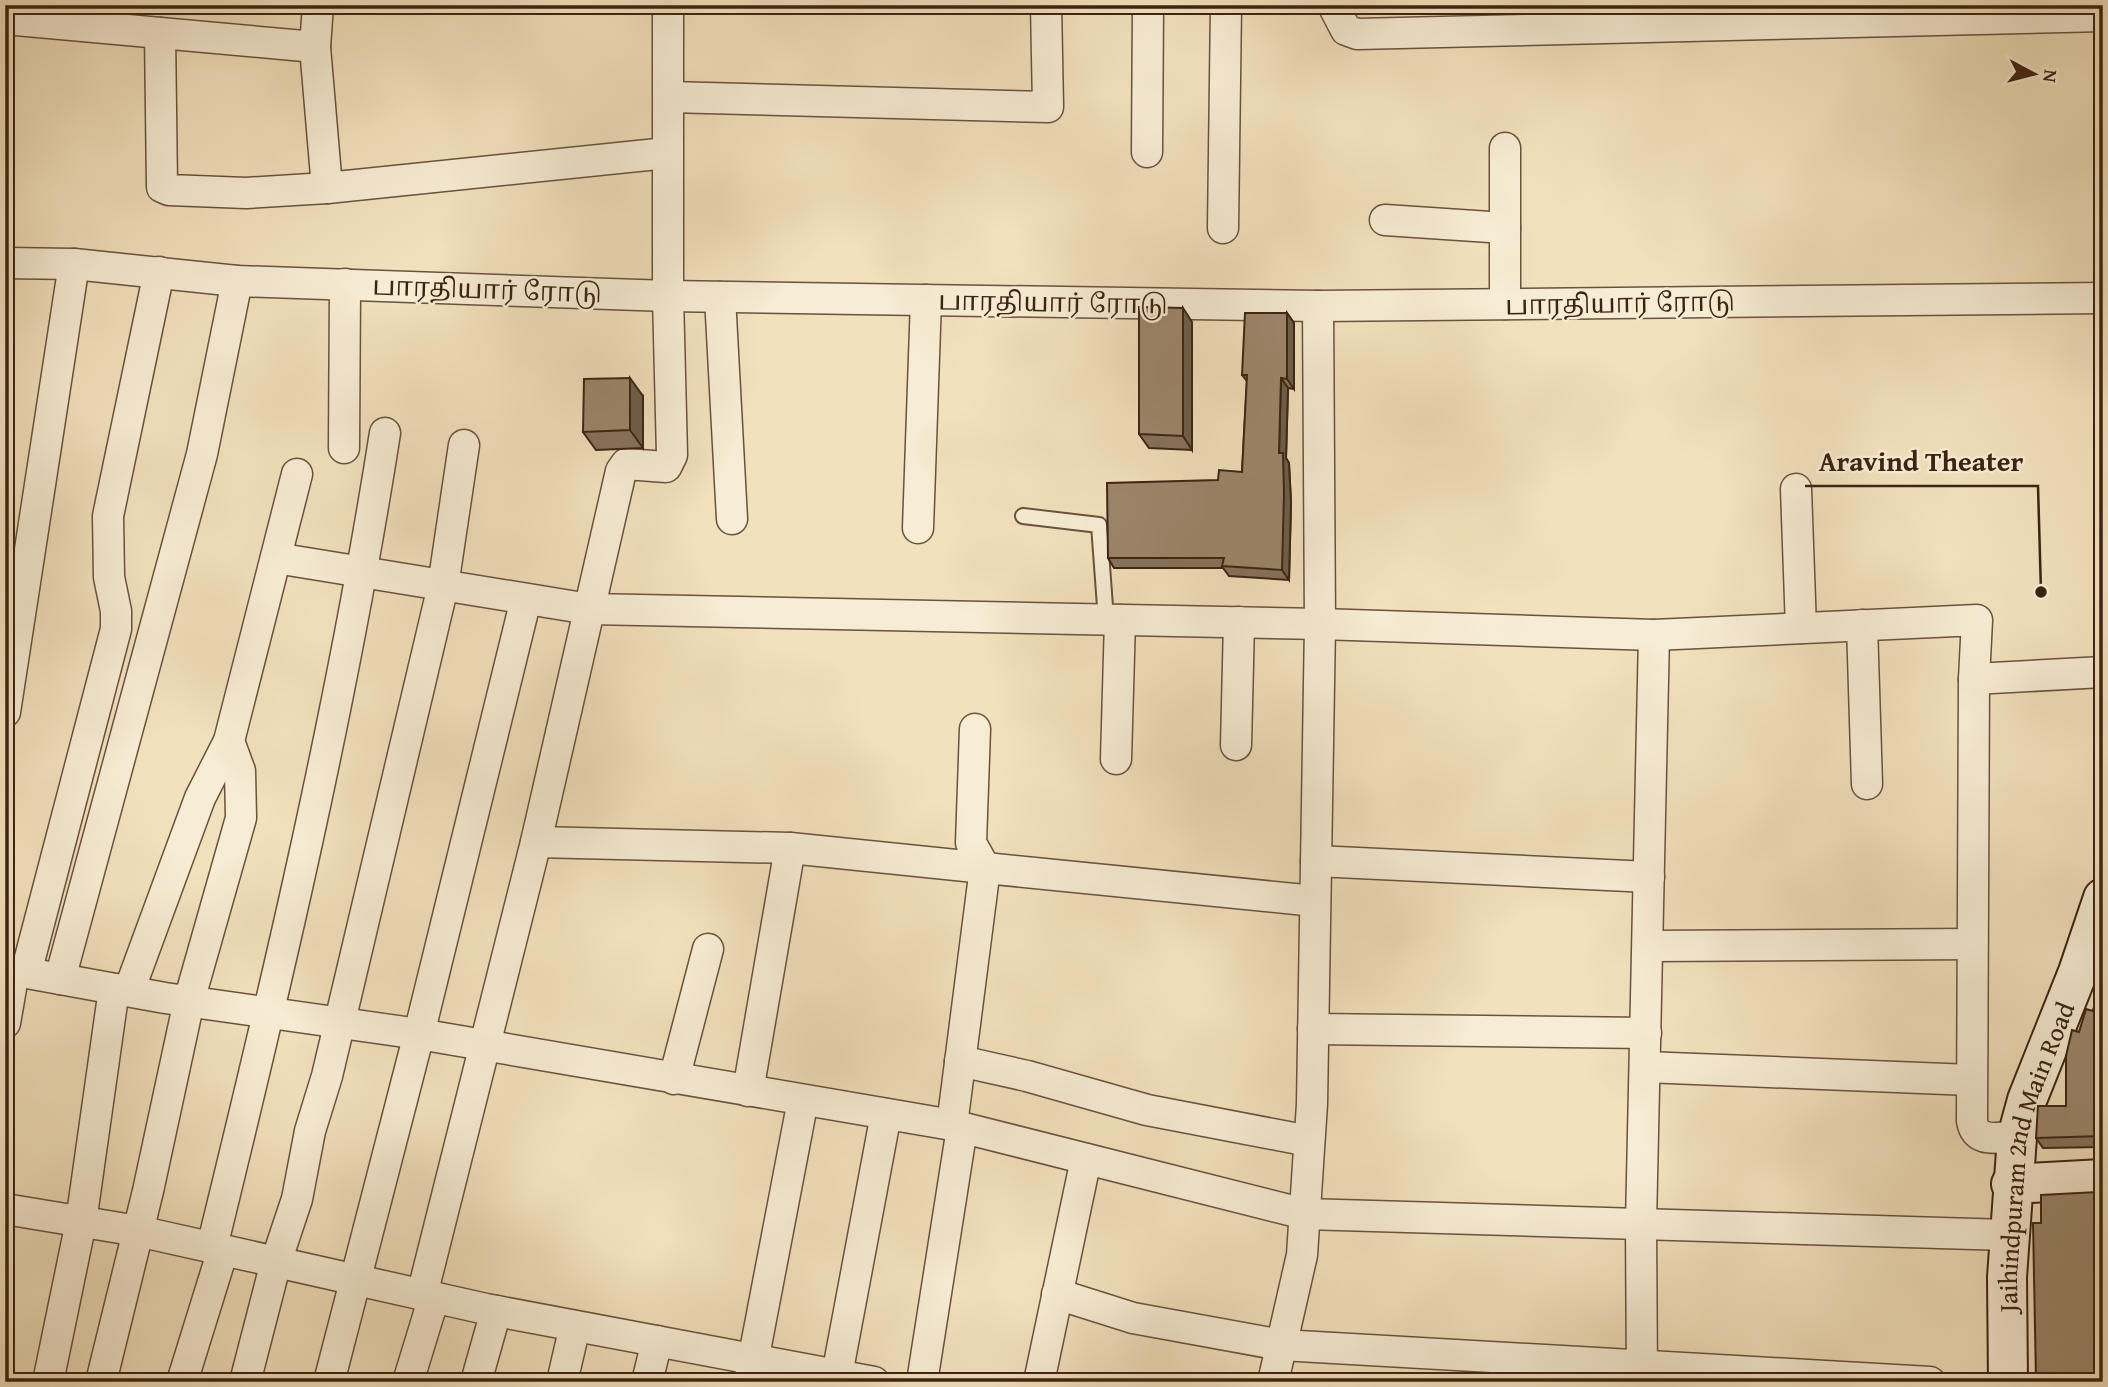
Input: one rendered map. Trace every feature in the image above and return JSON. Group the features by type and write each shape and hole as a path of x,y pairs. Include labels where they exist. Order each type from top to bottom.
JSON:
{"street":[{"path":"318,5 315,47 327,188"},
{"path":"408,1382 623,467 632,464 661,468 670,462 668,5"},
{"path":"669,97 1048,107 1046,5"},
{"path":"1147,152 1148,5"},
{"path":"1223,228 1226,5"},
{"path":"1333,5 1346,30 1357,34 2103,16"},
{"path":"5,19 315,47"},
{"path":"160,33 162,187 169,190 246,193 327,188 667,153"},
{"path":"1505,148 1505,304"},
{"path":"1385,220 1505,228"},
{"name":"பாரதியார் ரோடு","path":"5,263 74,264 237,281 720,297 1318,306 2103,298"},
{"path":"5,712 74,264"},
{"path":"5,1023 15,971 116,629 116,611 107,558 108,516 159,272"},
{"path":"60,979 202,454 237,281"},
{"path":"344,448 345,284"},
{"path":"720,297 732,519"},
{"path":"918,528 926,300"},
{"path":"1273,1382 1301,1255 1309,1141 1320,624 1318,306"},
{"path":"182,1382 217,1249 270,1013 363,574 385,433"},
{"path":"245,1382 276,1262 297,1199 310,1131 340,1023 443,586 464,445"},
{"path":"48,1382 81,1222 122,990 200,798 229,741 297,474"},
{"path":"1796,489 1801,628"},
{"path":"276,558 589,609 1240,622 1654,635 1977,620 1974,679 1971,1080 1976,1134 1981,1138 2017,1137"},
{"path":"329,1382 353,1279 419,1034 526,599"},
{"path":"1113,620 1116,759"},
{"path":"1236,745 1240,622"},
{"path":"1861,625 1867,784"},
{"path":"1642,1374 1641,1224 1654,635"},
{"path":"1974,679 2103,672"},
{"path":"922,1382 957,1126 960,1061 985,868 971,843 975,729"},
{"path":"101,1382 189,1001 241,818 240,771 229,741"},
{"path":"536,842 790,848 1315,901"},
{"path":"748,1091 790,848"},
{"path":"1316,860 1649,877"},
{"name":"Jaihindpuram 2nd Main Road","path":"2008,1382 2008,1235 2017,1137 2027,1100 2078,972 2103,898"},
{"path":"1648,946 1972,944"},
{"path":"674,1079 708,950"},
{"path":"15,971 189,1001 419,1034 957,1126 1305,1214 2008,1235"},
{"path":"1313,1029 1646,1033"},
{"path":"960,1061 1208,1124 1309,1141"},
{"path":"1645,1067 1971,1080"},
{"path":"752,1371 803,1100"},
{"path":"837,1375 886,1114"},
{"path":"1039,1382 1086,1159"},
{"path":"2011,1184 2103,1179"},
{"path":"5,1210 138,1231 496,1311 657,1341 752,1371 837,1375 874,1382"},
{"path":"1057,1294 1133,1318 1281,1345 1642,1374 1930,1382"},
{"path":"476,1382 496,1311"},
{"path":"562,1382 575,1326"},
{"path":"647,1382 657,1341"}],"lane":[{"path":"1023,516 1100,525 1113,620"}],"building":[{"path":"1139,307 1183,308 1183,436 1139,434"},
{"path":"1245,313 1287,313 1287,379 1281,378 1279,453 1283,453 1282,570 1222,566 1224,558 1108,558 1107,483 1218,480 1219,470 1242,472 1247,375 1242,375"},
{"path":"630,378 630,430 583,432 584,379"},
{"path":"2103,975 2103,1136 2036,1138 2038,1106 2066,1106 2066,1056 2072,1030 2079,1032 2086,1009 2093,1011"},
{"path":"2103,1189 2103,1382 2032,1382 2032,1379 2036,1379 2033,1223 2041,1223 2041,1195 2098,1192"}],"place":[{"name":"Aravind Theater","path":"2041,592"}]}
